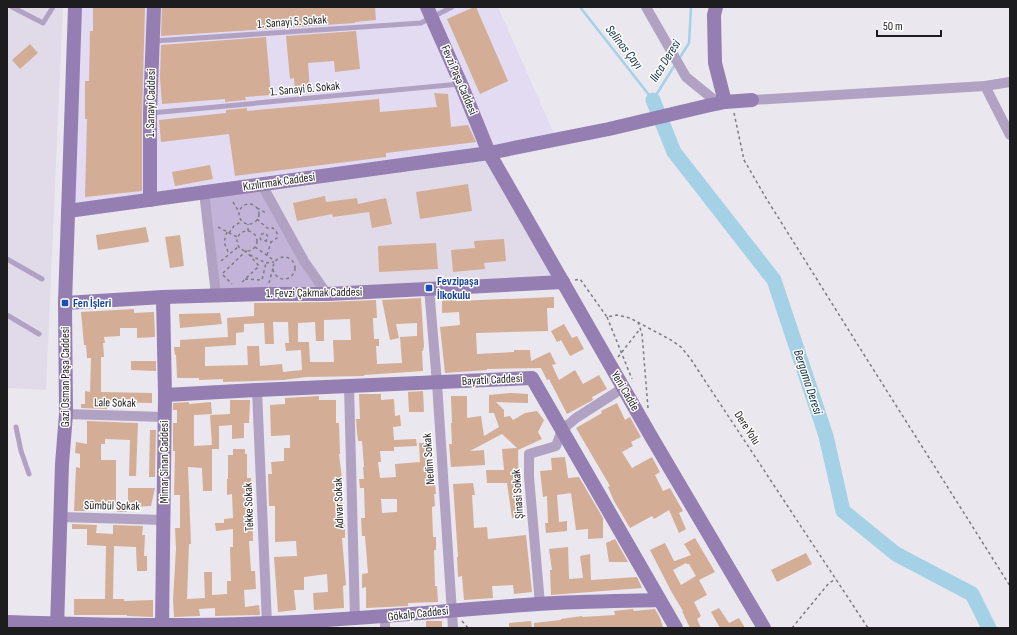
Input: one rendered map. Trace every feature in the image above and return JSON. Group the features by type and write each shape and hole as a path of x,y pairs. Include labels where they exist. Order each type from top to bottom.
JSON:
{"street":[{"name":"Gazi Osman Paşa Caddesi","path":"57,626 62,464 66,414 65,303 75,7"},
{"name":"1. Sanayi Caddesi","path":"150,200 150,113 154,7"},
{"path":"646,7 686,77 720,103"},
{"path":"716,7 714,15 715,63 720,103"},
{"name":"Fevzi Paşa Caddesi","path":"429,13 461,84 489,153"},
{"path":"752,100 985,86 1010,82"},
{"path":"985,86 1010,135"},
{"name":"Kızılırmak Caddesi","path":"68,211 489,153 609,129 720,103 752,100"},
{"name":"Yeni Cadde","path":"489,153 609,363 628,384 652,438 764,628"},
{"path":"262,185 304,261 327,294"},
{"path":"204,192 216,295"},
{"name":"1. Fevzi Çakmak Caddesi","path":"65,303 216,295 235,291 266,294 327,294 563,282"},
{"name":"Nedim Sokak","path":"428,288 453,610 453,628"},
{"name":"Mimar Sinan Caddesi","path":"162,627 164,520 163,297"},
{"name":"Bayatlı Caddesi","path":"164,395 532,378 676,628"},
{"name":"Şinasi Sokak","path":"540,604 529,477 529,454 556,446 562,430 576,418 628,384"},
{"name":"Adıvar Sokak","path":"349,386 355,619"},
{"name":"Tekke Sokak","path":"257,390 267,624"},
{"name":"Lale Sokak","path":"66,414 164,417"},
{"name":"Sümbül Sokak","path":"61,517 164,520"},
{"name":"Gökalp Caddesi","path":"7,622 57,626 162,627 267,624 355,619 385,622 453,610 540,604 659,600"}],"lane":[{"path":"12,7 43,23 52,7"},
{"name":"1. Sanayi 5. Sokak","path":"153,41 421,23 429,13 452,7"},
{"name":"1. Sanayi 6. Sokak","path":"150,113 461,84"},
{"path":"7,259 42,280"},
{"path":"7,315 39,334"},
{"path":"16,427 21,452 29,474"}],"path":[{"path":"720,103 744,160 766,198 1010,586"},
{"path":"233,202 242,221 248,224 257,219 258,211 252,204 242,207 239,212"},
{"path":"257,219 267,228 273,228 277,233 277,238 271,242 267,255"},
{"path":"229,254 224,242 228,232 242,221"},
{"path":"208,222 237,237"},
{"path":"248,224 248,231"},
{"path":"256,239 260,238 261,235 265,233 267,228"},
{"path":"259,266 235,291 222,274 246,251 250,251 255,247 256,239 254,234 248,231 241,232 236,240 238,247 246,251 264,271"},
{"path":"265,233 268,237 266,241"},
{"path":"260,238 263,241 271,242"},
{"path":"213,268 238,247"},
{"path":"255,247 275,262"},
{"path":"248,254 266,263 275,262"},
{"path":"266,294 273,266 280,257 283,256 290,258 295,264 295,271 288,278 280,278 274,273 273,266"},
{"path":"245,279 262,280 266,263"},
{"path":"580,279 607,317 621,353 628,384"},
{"name":"Dere Yolu","path":"607,317 617,315 630,318 681,347 690,358 868,628"},
{"path":"638,322 648,408"},
{"path":"609,363 616,360 640,329"},
{"path":"792,628 829,583 836,579"}],"shaded area":[{"path":"7,7 63,7 46,390 7,388"},
{"path":"81,7 498,7 555,136 256,181 75,204"},
{"path":"489,153 563,282 327,294 262,185"},
{"path":"262,185 327,294 216,295 204,192"}],"building":[{"path":"93,7 145,7 142,113 142,191 85,197 87,119 85,119 85,81 89,81 90,31 93,31"},
{"path":"162,7 375,7 376,20 355,23 161,36"},
{"path":"476,7 508,81 480,94 447,19"},
{"path":"356,31 360,69 335,72 334,61 308,63 310,91 295,92 294,78 290,79 286,36"},
{"path":"266,37 271,95 245,97 246,100 225,102 225,99 162,104 160,78 161,45"},
{"path":"30,44 38,53 20,69 12,60"},
{"path":"434,93 448,94 451,127 468,125 476,142 386,153 386,157 235,176 229,134 161,142 159,120 226,113 226,110 247,108 247,111 379,99 380,112 437,107"},
{"path":"210,165 213,179 175,186 172,172"},
{"path":"468,184 472,211 420,219 416,192"},
{"path":"325,196 326,202 357,198 358,204 386,198 392,224 372,228 369,212 333,217 332,214 297,221 293,203"},
{"path":"146,227 149,242 98,250 96,235"},
{"path":"180,235 184,266 170,268 165,237"},
{"path":"504,239 506,261 484,263 485,269 453,272 451,250 475,248 474,241"},
{"path":"436,243 438,269 379,272 378,246"},
{"path":"456,296 456,301 554,297 554,308 547,308 548,331 476,333 477,354 514,352 514,350 530,350 531,361 550,352 556,364 552,365 559,380 575,370 583,384 599,375 607,389 592,397 593,400 567,414 549,379 547,380 541,368 487,369 445,373 440,327 460,325 459,312 442,313 442,297"},
{"path":"421,298 424,346 422,351 423,371 364,376 306,377 283,380 223,382 223,379 199,380 199,378 177,378 176,355 174,347 180,347 180,340 228,337 227,318 254,316 254,303 376,300 377,318 373,318 374,339 379,339 379,346 376,346 377,364 402,363 400,337 417,336 417,323 396,324 399,338 390,340 382,300","holes":["350,319 351,340 333,340 334,362 310,362 309,342 298,342 298,323 315,322 316,341 324,341 324,320","273,322 288,322 289,343 285,343 286,351 301,350 302,370 283,372 282,364 260,366 259,346 247,346 248,365 205,366 205,347 236,345 236,333 244,332 244,324 264,323 265,344 274,344"]},
{"path":"134,309 134,313 154,312 155,337 137,338 137,328 120,328 120,336 104,337 104,357 101,357 101,392 152,393 152,403 107,402 107,409 81,408 81,404 85,404 85,391 90,392 91,358 87,358 86,345 84,345 81,312"},
{"path":"220,313 222,324 180,328 179,314"},
{"path":"564,324 572,338 577,336 584,349 570,356 561,340 557,342 551,331"},
{"path":"131,361 156,361 156,371 131,370"},
{"path":"423,391 424,412 409,412 408,392"},
{"path":"511,393 528,394 528,403 496,402 504,410 504,417 510,416 513,420 525,413 537,411 544,420 538,432 542,439 518,450 519,500 521,500 523,517 512,518 507,483 487,483 486,470 504,470 502,449 517,448 502,434 470,451 484,450 485,465 451,467 449,444 452,444 451,396 467,396 467,418 481,416 484,436 499,427 494,413 489,413 489,395"},
{"path":"359,394 381,394 381,400 394,399 395,416 400,415 401,426 393,427 394,440 416,439 417,446 394,447 394,451 380,451 381,462 378,462 380,478 396,477 395,464 420,462 419,443 426,443 427,462 433,461 436,494 434,494 435,506 432,507 433,537 436,537 436,550 434,550 435,586 437,586 438,602 408,603 408,606 366,608 366,587 362,588 362,574 368,573 365,536 362,536 361,518 365,518 364,488 360,488 359,479 364,479 364,467 362,441 358,441 356,419 360,419","holes":["381,499 397,499 397,512 382,513"]},
{"path":"319,396 319,400 336,400 336,423 339,423 339,454 342,479 338,479 339,497 342,497 343,521 345,521 345,538 342,538 346,585 343,586 344,608 314,610 313,593 328,592 327,574 304,577 304,590 294,590 296,610 278,612 274,557 297,556 296,541 275,542 275,506 269,506 268,474 272,474 271,462 284,461 284,448 290,448 290,435 271,436 270,405 285,404 285,398"},
{"path":"230,400 250,400 249,423 244,423 244,438 232,439 232,425 219,426 219,449 212,449 212,491 203,491 202,468 188,467 191,544 189,544 187,599 205,598 204,572 212,572 212,595 227,594 227,581 231,581 230,547 233,547 233,529 216,531 215,523 224,523 224,519 233,518 232,494 227,495 228,455 233,455 233,449 245,449 245,454 247,454 247,478 251,478 253,541 249,541 251,571 255,571 256,589 244,590 245,607 259,605 260,615 215,616 215,608 199,609 200,616 174,617 173,600 176,549 175,528 180,528 180,495 174,495 175,451 173,451 173,423 177,423 177,410 173,410 173,403 189,402 189,404 211,402 212,414 194,415 194,446 212,445 210,415 230,414"},
{"path":"617,403 625,420 630,417 641,437 631,442 633,446 622,452 632,468 652,457 660,472 655,475 663,491 670,488 683,511 679,513 686,529 679,533 669,510 654,519 652,516 630,528 614,501 608,487 610,486 576,428 602,413 601,411"},
{"path":"87,421 138,423 136,476 129,476 130,440 105,439 105,444 101,444 101,460 116,460 116,507 100,506 100,509 74,511 76,467 80,468 80,454 75,453 76,442 87,444"},
{"path":"150,430 156,430 155,477 149,477"},
{"path":"565,457 568,478 579,477 603,518 603,538 588,539 588,529 576,530 571,493 557,495 559,522 567,521 567,531 546,533 545,523 548,523 547,496 543,497 540,471 552,470 551,458"},
{"path":"473,483 475,495 472,495 474,528 487,527 488,539 526,535 532,592 514,594 513,585 492,586 493,598 464,600 462,576 458,577 453,484"},
{"path":"128,488 155,488 151,506 128,507"},
{"path":"118,503 128,504 127,512 117,512"},
{"path":"72,524 97,525 96,533 113,534 113,525 143,526 142,535 145,535 144,556 147,556 147,571 137,571 136,547 114,546 113,599 124,599 124,601 153,600 153,617 127,615 74,615 74,599 105,599 106,546 87,545 87,529 72,529"},
{"path":"695,538 715,572 699,580 707,595 694,602 701,616 697,619 701,628 690,628 683,611 650,550 665,543 675,561 691,555 684,544","holes":["686,563 689,564 696,576 681,585 673,570"]},
{"path":"615,539 628,562 609,562 606,543"},
{"path":"568,547 569,579 583,578 580,556 590,554 591,580 637,577 642,588 551,595 550,570 552,570 549,549"},
{"path":"806,553 812,564 777,582 771,570"},
{"path":"719,608 729,623 739,618 745,628 720,628 711,612"},
{"path":"633,609 634,611 655,609 663,627 534,628 534,623 582,616 615,615 614,611"},
{"path":"426,621 442,621 442,628 426,628"},
{"path":"531,621 532,628 509,628 509,623"}],"waterway":[{"name":"Selinos Çayı","path":"580,7 653,100 676,63"},
{"name":"Ilıca Deresi","path":"679,59 689,43 691,7"},
{"name":"Bergama Deresi","path":"653,100 674,152 774,280 826,436 843,511 896,554 972,594 989,628"}],"place":[{"name":"Fevzipaşa İlkokulu","path":"429,288"},
{"name":"Fen İşleri","path":"65,303"}]}
